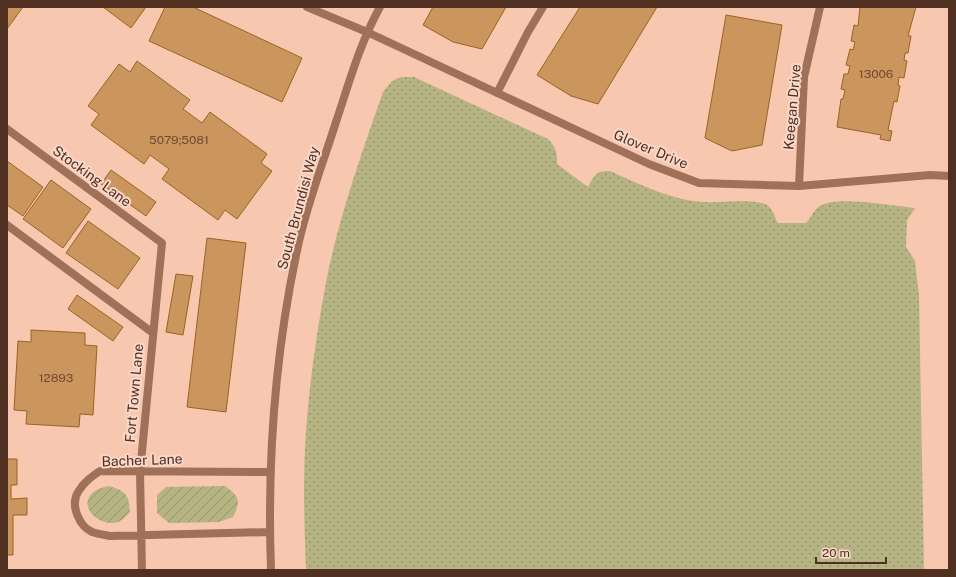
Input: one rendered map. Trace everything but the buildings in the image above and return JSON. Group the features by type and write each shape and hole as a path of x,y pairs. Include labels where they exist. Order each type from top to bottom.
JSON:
{"street":[{"name":"Glover Drive","path":"307,7 367,32 649,164 699,183 799,186 930,175 949,176"},
{"name":"South Brundisi Way","path":"270,570 269,532 271,472 280,344 298,246 319,174 367,32 380,7"},
{"path":"497,93 528,32 543,7"},
{"name":"Keegan Drive","path":"799,186 804,77 820,7"},
{"name":"Stocking Lane","path":"7,129 162,243"},
{"path":"7,224 153,333"},
{"name":"Fort Town Lane","path":"142,570 140,472 162,243"},
{"name":"Bacher Lane","path":"269,532 110,536 91,532 78,519 76,508 77,494 88,479 100,472 271,472"}],"shaded area":[{"path":"401,77 414,77 548,139 556,150 557,164 588,187 596,174 610,171 655,191 691,201 746,201 762,203 771,209 778,223 806,223 819,206 830,202 854,201 915,208 907,220 906,247 915,261 919,295 924,570 306,570 304,462 314,355 327,277 338,230 359,160 383,92 392,81"},
{"path":"109,486 126,494 129,501 130,512 118,522 104,522 97,519 88,509 87,503 89,497 95,491"},
{"path":"225,486 234,493 238,500 233,517 219,522 169,523 157,513 157,495 166,487"}]}
